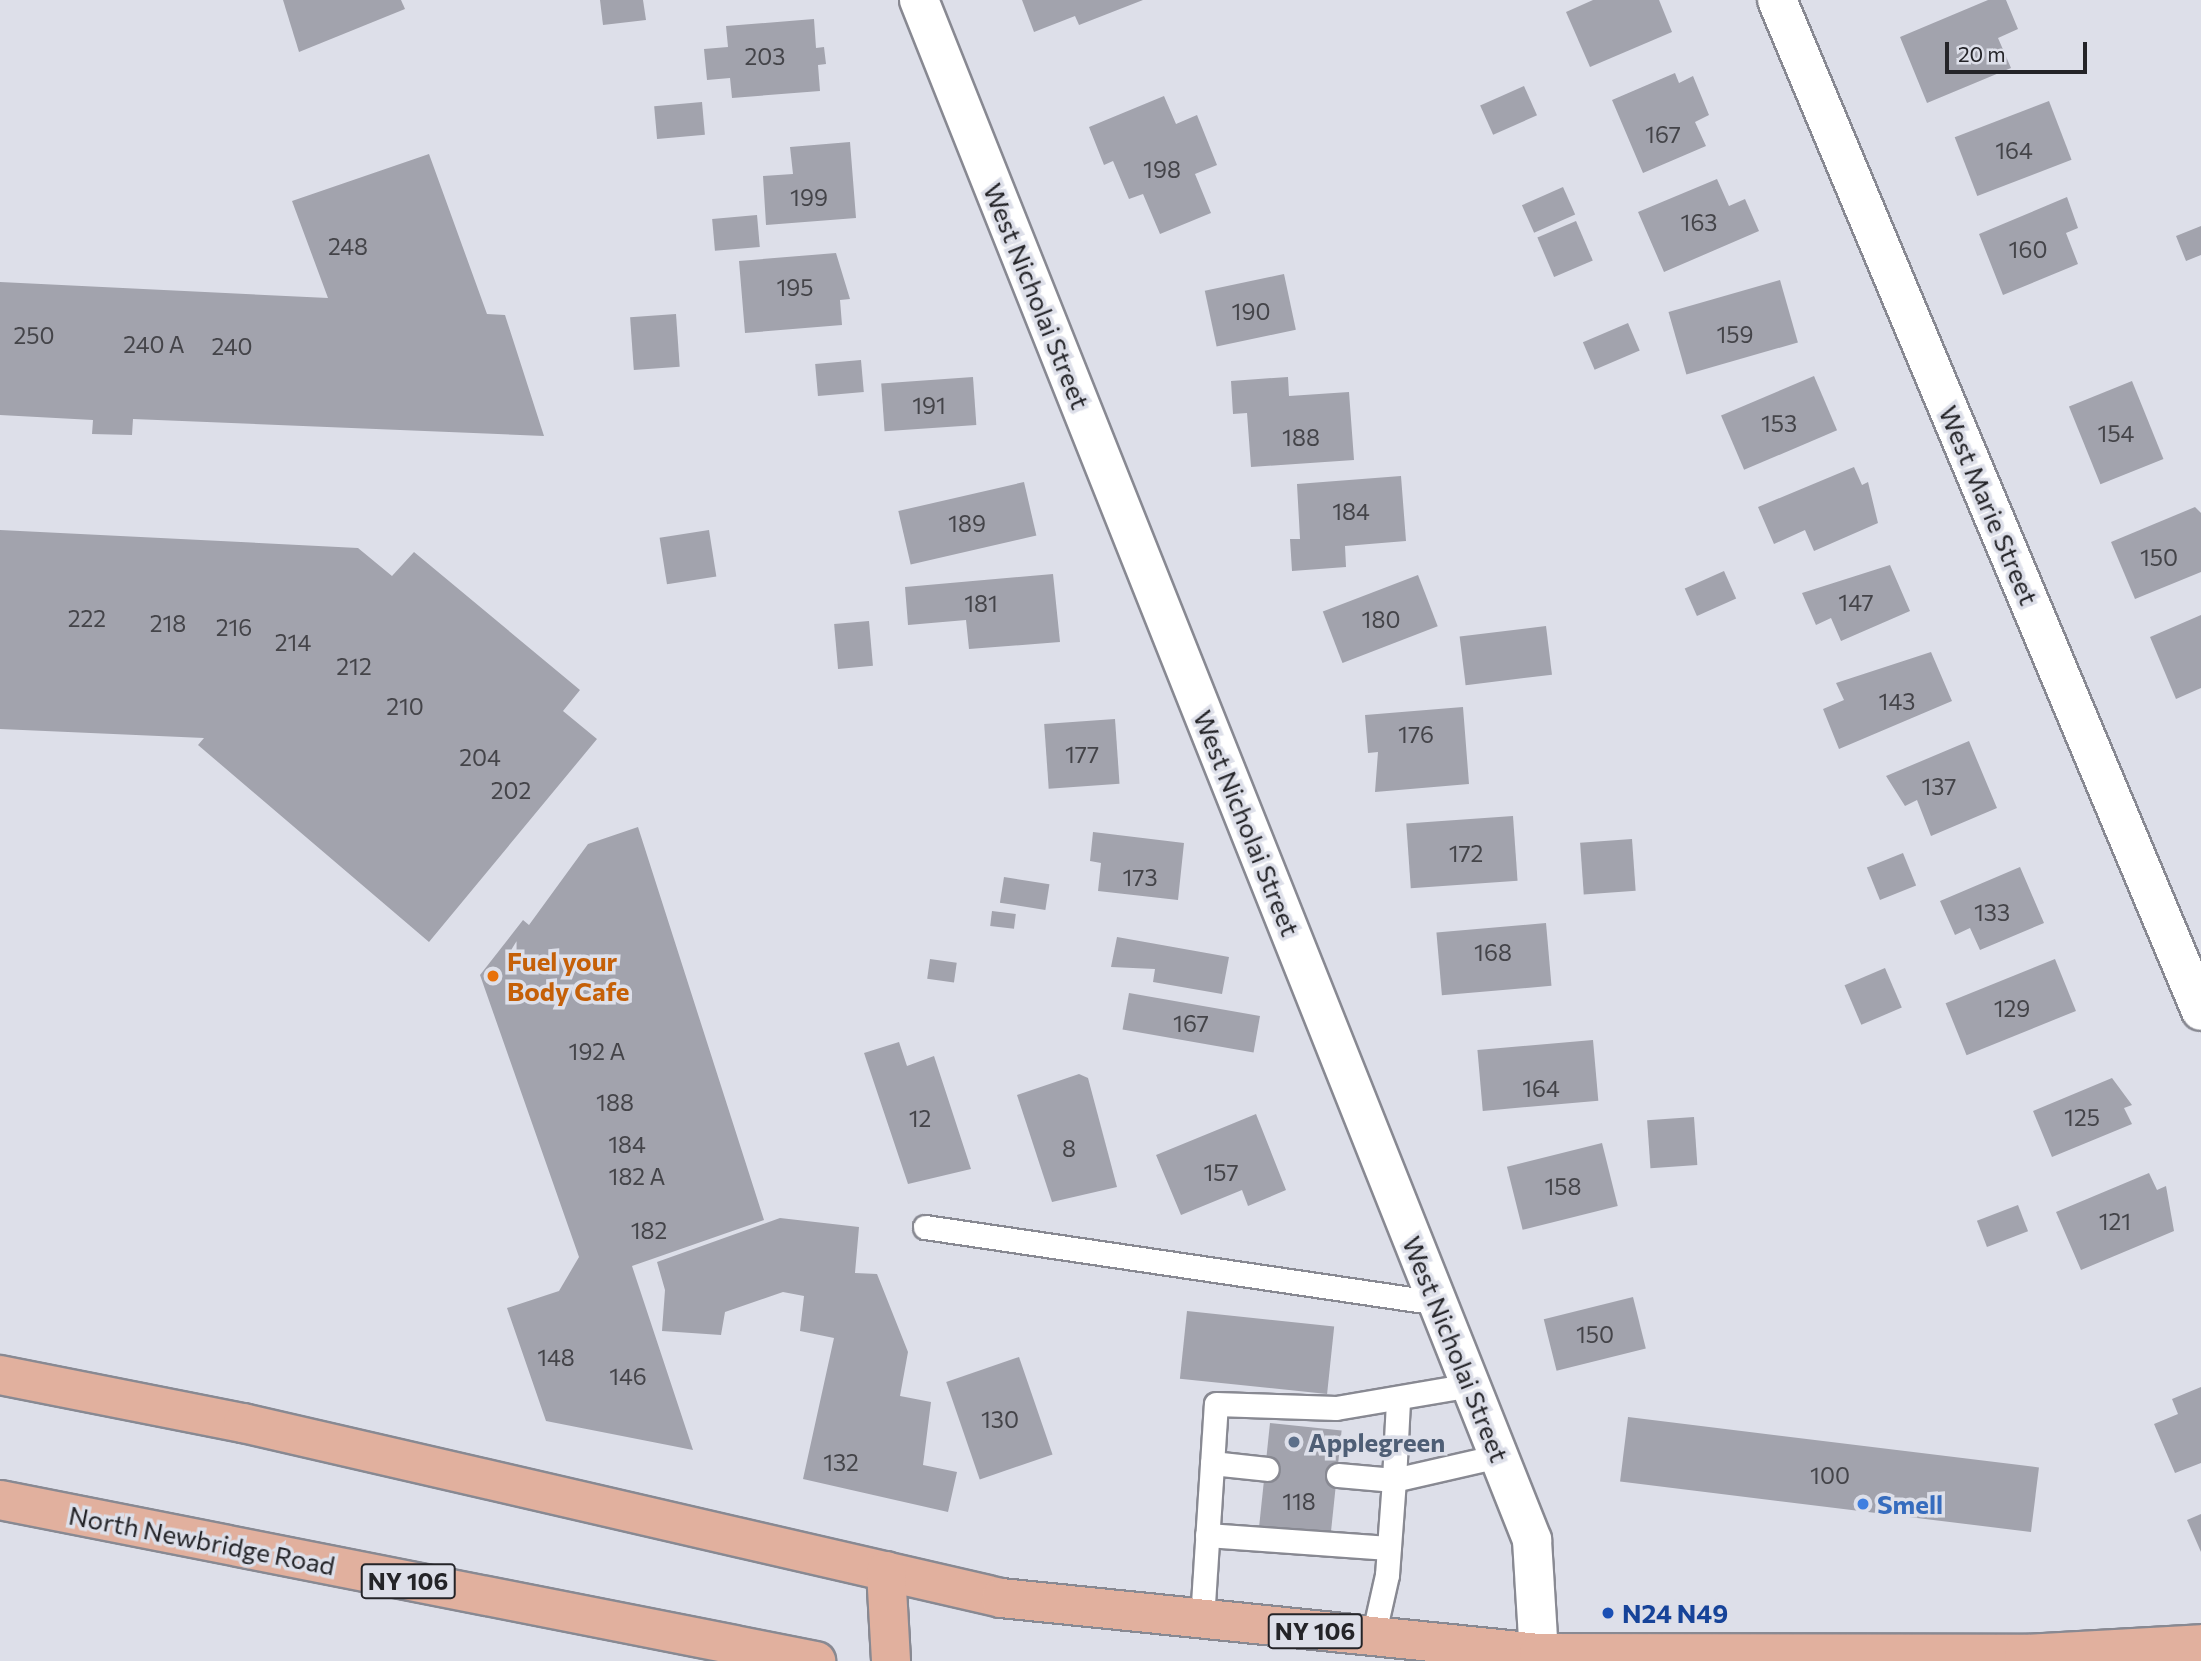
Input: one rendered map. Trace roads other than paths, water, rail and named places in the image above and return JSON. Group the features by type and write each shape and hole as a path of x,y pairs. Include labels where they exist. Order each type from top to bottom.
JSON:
{"main road":[{"name":"NY 106","path":"0,1375 243,1423 1001,1598 1539,1657 2024,1654 2201,1644"},
{"name":"North Newbridge Road","path":"0,1500 815,1661"},
{"path":"886,1571 891,1661"}],"street":[{"name":"West Nicholai Street","path":"919,0 1532,1540 1539,1657"},
{"name":"West Marie Street","path":"1777,0 2201,1011"}],"lane":[{"path":"925,1227 1438,1303"},
{"path":"1202,1619 1216,1404 1336,1408 1398,1401 1470,1385"},
{"path":"1373,1637 1389,1548 1398,1401"},
{"path":"1338,1475 1394,1480 1499,1456"},
{"path":"1212,1463 1267,1469"},
{"path":"1207,1535 1389,1548"}],"place":[{"name":"Fuel your Body Cafe","path":"493,976"},
{"name":"Applegreen","path":"1294,1442"},
{"name":"Smell","path":"1863,1504"},
{"name":"N24 N49","path":"1608,1613"}]}
